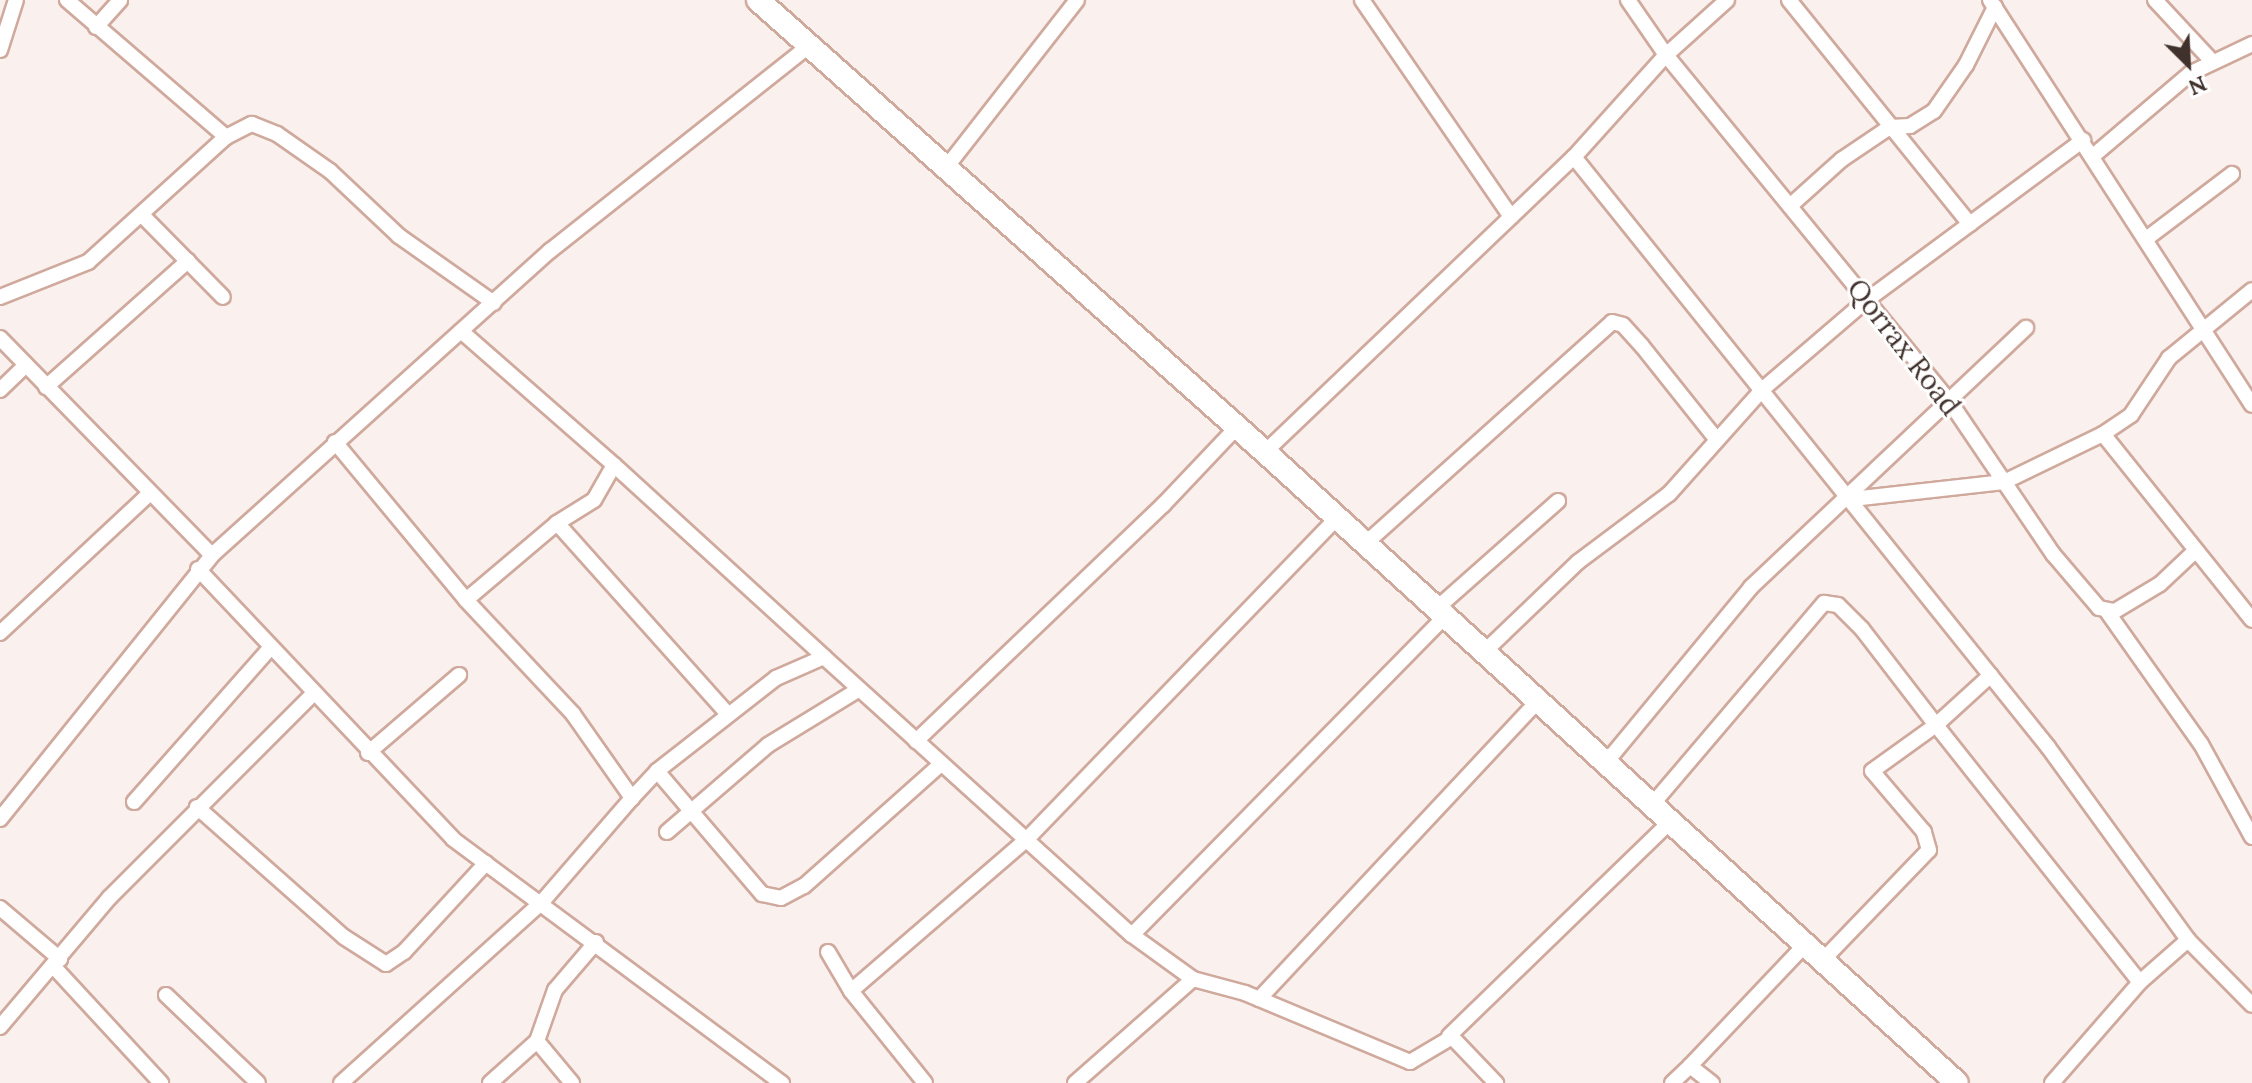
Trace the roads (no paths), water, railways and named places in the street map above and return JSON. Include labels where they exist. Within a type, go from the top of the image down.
[{"type":"main road","points":[[758,0],[1265,452],[1482,654],[1957,1083]]},
{"type":"street","points":[[0,50],[16,0]]},
{"type":"street","points":[[67,0],[226,137]]},
{"type":"street","points":[[96,27],[120,0]]},
{"type":"street","points":[[945,169],[1077,0]]},
{"type":"street","points":[[1362,0],[1511,217]]},
{"type":"street","name":"Qorrax Road","points":[[1628,0],[1666,55],[1948,399],[2053,554],[2106,610],[2201,744],[2252,837]]},
{"type":"street","points":[[1265,452],[1574,157],[1666,55],[1727,0]]},
{"type":"street","points":[[1789,0],[1970,224]]},
{"type":"street","points":[[2155,0],[2211,60]]},
{"type":"street","points":[[1790,206],[1841,160],[1890,127],[1924,119],[1945,99],[1993,4],[2252,405]]},
{"type":"street","points":[[2093,156],[2211,60],[2252,44]]},
{"type":"street","points":[[0,819],[212,555],[335,442],[596,213],[810,45]]},
{"type":"street","points":[[0,297],[78,269],[226,137],[252,124],[277,134],[362,197],[399,236],[494,303]]},
{"type":"street","points":[[1482,654],[1578,562],[1669,494],[1763,389],[1867,300],[2083,140]]},
{"type":"street","points":[[1574,157],[1991,675],[2188,940],[2252,1005]]},
{"type":"street","points":[[2146,239],[2232,174]]},
{"type":"street","points":[[142,215],[223,297]]},
{"type":"street","points":[[46,387],[188,261]]},
{"type":"street","points":[[1850,497],[2004,482],[2103,434],[2131,415],[2169,358],[2252,290]]},
{"type":"street","points":[[1365,544],[1612,322],[1623,325],[1717,440]]},
{"type":"street","points":[[1604,765],[1751,587],[2026,328]]},
{"type":"street","points":[[461,331],[614,465],[824,657],[856,691],[916,741],[1025,841],[1132,935],[1193,979],[1259,999],[1410,1062],[1449,1036],[1670,822]]},
{"type":"street","points":[[0,338],[149,494],[212,555]]},
{"type":"street","points":[[0,390],[26,365]]},
{"type":"street","points":[[916,741],[1152,516],[1236,428]]},
{"type":"street","points":[[2103,434],[2252,620]]},
{"type":"street","points":[[335,442],[466,600],[573,714],[632,798]]},
{"type":"street","points":[[466,600],[557,523],[594,500],[614,465]]},
{"type":"street","points":[[0,633],[149,494]]},
{"type":"street","points":[[1132,935],[1440,613],[1558,501]]},
{"type":"street","points":[[851,991],[1025,841],[1337,518]]},
{"type":"street","points":[[557,523],[728,714]]},
{"type":"street","points":[[2106,610],[2115,611],[2160,584],[2195,551]]},
{"type":"street","points":[[198,569],[368,753],[453,839],[596,942],[782,1083]]},
{"type":"street","points":[[1651,806],[1824,603],[1847,613],[2140,982]]},
{"type":"street","points":[[134,802],[271,647]]},
{"type":"street","points":[[341,1083],[541,903],[657,771],[776,678],[824,657]]},
{"type":"street","points":[[368,753],[459,675]]},
{"type":"street","points":[[1672,1083],[1929,850],[1924,832],[1872,771],[1936,725],[1991,675]]},
{"type":"street","points":[[667,832],[768,745],[856,691]]},
{"type":"street","points":[[0,1027],[110,897],[314,693]]},
{"type":"street","points":[[1259,999],[1536,703]]},
{"type":"street","points":[[657,771],[762,894],[781,898],[804,886],[941,764]]},
{"type":"street","points":[[197,807],[344,937],[386,964],[404,952],[486,863]]},
{"type":"street","points":[[0,908],[57,963],[161,1083]]},
{"type":"street","points":[[2052,1083],[2140,982],[2188,940]]},
{"type":"street","points":[[490,1083],[537,1041],[555,990],[596,942]]},
{"type":"street","points":[[828,952],[851,991],[925,1083]]},
{"type":"street","points":[[1079,1082],[1193,979]]},
{"type":"street","points":[[166,995],[258,1083]]},
{"type":"street","points":[[1449,1036],[1496,1083]]},
{"type":"street","points":[[537,1041],[572,1083]]},
{"type":"street","points":[[1690,1066],[1712,1083]]}]
